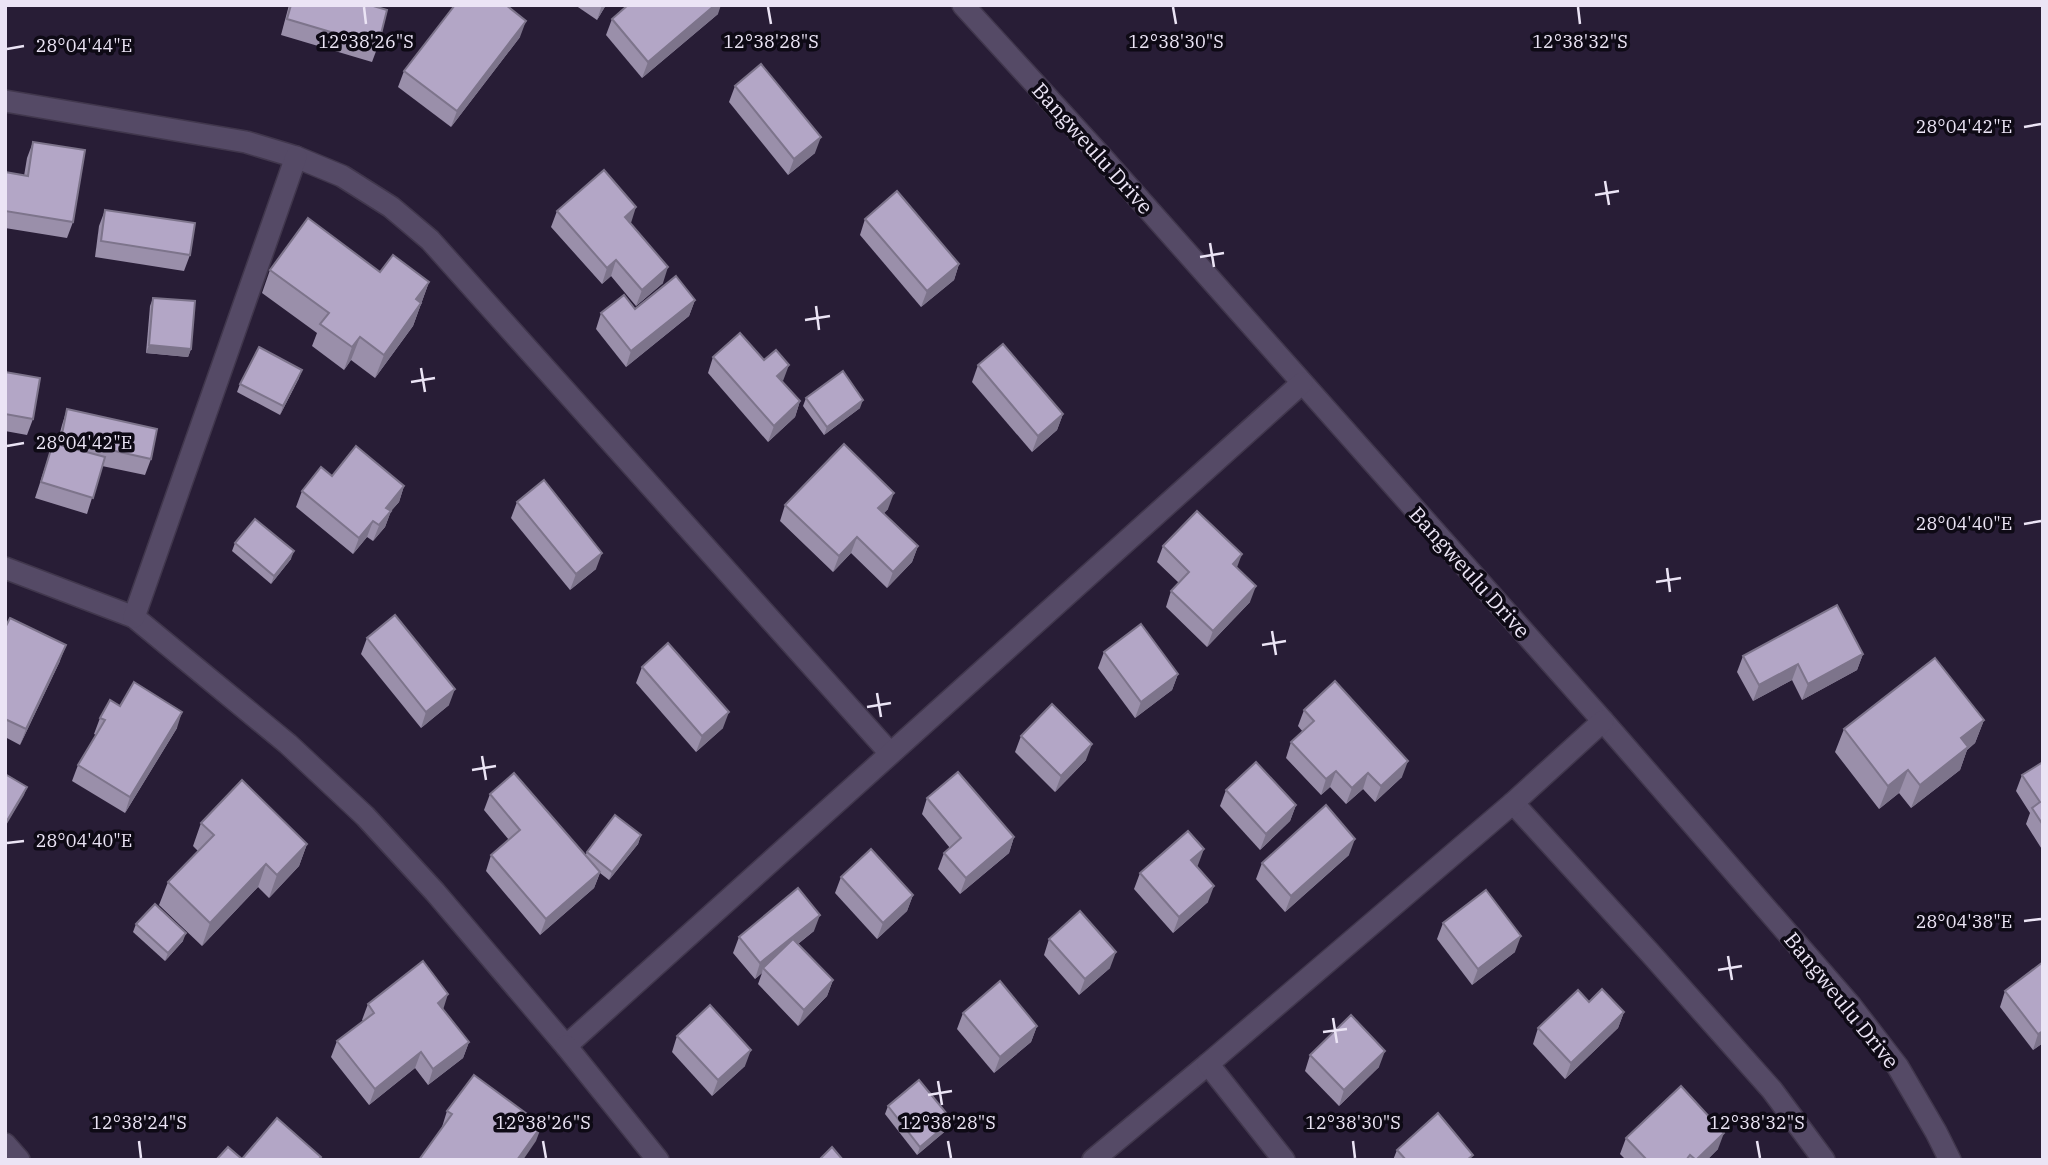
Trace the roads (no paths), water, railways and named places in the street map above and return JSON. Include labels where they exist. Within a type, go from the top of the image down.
[{"type":"street","name":"Bangweulu Drive","points":[[964,5],[1603,721],[1851,1006],[1898,1068],[1950,1160]]},
{"type":"street","points":[[5,101],[246,142],[296,157],[342,176],[391,207],[430,240],[890,753]]},
{"type":"street","points":[[134,617],[296,157]]},
{"type":"street","points":[[566,1046],[1302,383]]},
{"type":"street","points":[[5,568],[134,617],[288,744],[365,816],[435,892],[566,1046],[658,1160]]},
{"type":"street","points":[[1093,1160],[1513,803],[1603,721]]},
{"type":"street","points":[[1513,803],[1772,1090],[1824,1160]]},
{"type":"street","points":[[1208,1064],[1284,1160]]},
{"type":"street","points":[[5,1144],[19,1160]]}]
